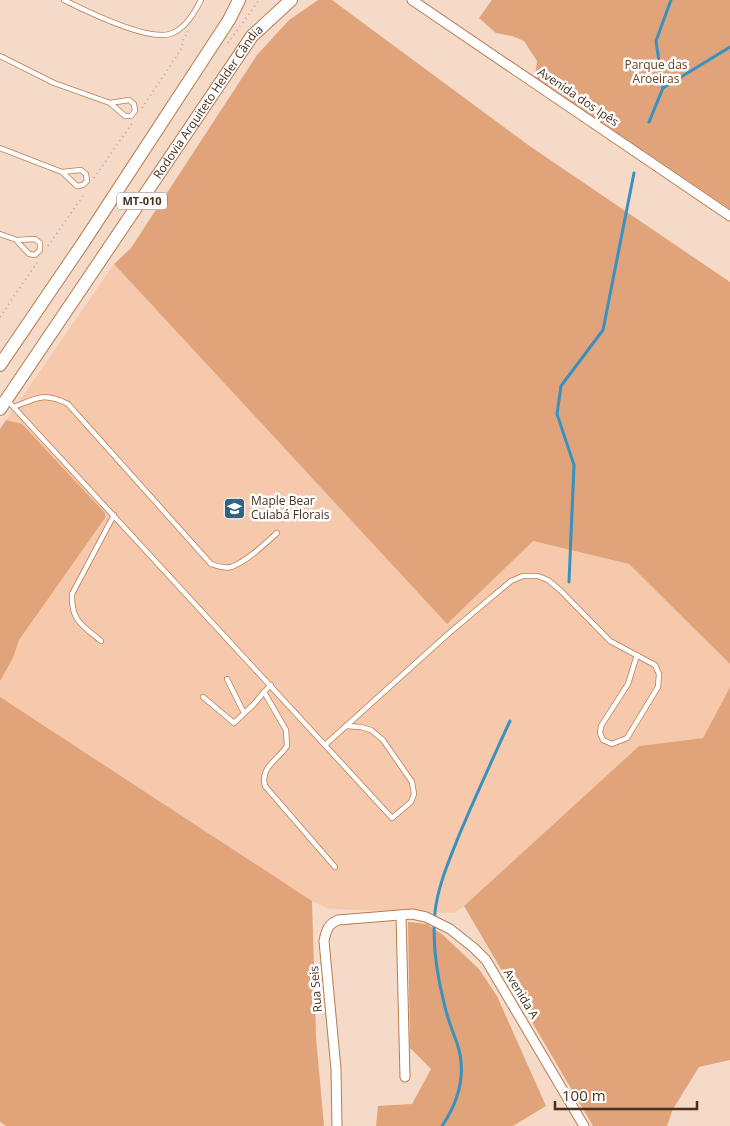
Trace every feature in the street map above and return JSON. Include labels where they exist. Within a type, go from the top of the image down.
[{"type":"main road","name":"MT-010","points":[[0,365],[85,240],[229,20],[239,0]]},
{"type":"main road","name":"Rodovia Arquiteto Helder Cândia","points":[[7,405],[252,36],[291,0]]},
{"type":"street","name":"Avenida dos Ipês","points":[[412,0],[730,216]]},
{"type":"street","name":"Avenida A","points":[[401,915],[412,914],[438,922],[463,939],[486,960],[584,1126]]},
{"type":"street","points":[[401,915],[405,1077]]},
{"type":"street","name":"Rua Seis","points":[[337,1126],[336,1069],[324,941],[326,932],[330,925],[338,920],[401,915]]},
{"type":"lane","points":[[64,0],[106,19],[158,36],[173,33],[180,28],[201,0]]},
{"type":"lane","points":[[0,56],[54,83],[110,103],[125,116],[131,116],[135,111],[134,104],[129,100],[110,103]]},
{"type":"lane","points":[[0,148],[62,172],[77,186],[83,185],[87,181],[86,174],[81,170],[62,172]]},
{"type":"lane","points":[[0,234],[16,240],[35,239],[40,243],[40,250],[35,254],[29,254],[16,240]]},
{"type":"lane","points":[[7,405],[41,397],[54,397],[68,404],[211,564],[221,568],[230,568],[248,557],[277,533]]},
{"type":"lane","points":[[7,405],[114,515],[392,818],[412,802],[414,794],[412,782],[383,740],[371,730],[346,726]]},
{"type":"lane","points":[[101,642],[75,618],[72,594],[114,515]]},
{"type":"lane","points":[[325,745],[511,581],[523,576],[538,576],[548,580],[610,641],[637,655],[656,665],[659,674],[658,687],[627,738],[612,744],[603,740],[600,733],[601,726],[628,684],[637,655]]},
{"type":"lane","points":[[227,679],[244,713]]},
{"type":"lane","points":[[204,697],[234,723],[271,685]]},
{"type":"lane","points":[[264,692],[286,730],[287,746],[265,770],[262,776],[264,786],[335,867]]},
{"type":"path","points":[[139,113],[182,48],[182,40],[189,31]]},
{"type":"path","points":[[92,182],[134,120]]},
{"type":"path","points":[[44,252],[86,190]]},
{"type":"path","points":[[0,316],[39,260]]},
{"type":"shaded area","points":[[114,264],[447,624],[532,541],[629,564],[730,664],[730,687],[703,738],[639,746],[464,906],[454,913],[328,909],[312,901],[0,706],[0,429]]},
{"type":"green space","points":[[318,0],[332,0],[531,147],[730,282],[730,664],[629,564],[533,541],[447,624],[114,264],[131,248],[257,55],[289,20]]},
{"type":"green space","name":"Parque das Aroeiras","points":[[492,0],[730,0],[730,209],[535,77],[537,61],[524,41],[512,36],[496,33],[479,18]]},
{"type":"green space","points":[[6,420],[22,424],[105,513],[105,518],[19,640],[13,658],[0,681],[0,429]]},
{"type":"green space","points":[[730,687],[730,1060],[699,1067],[673,1109],[667,1126],[593,1126],[464,906],[639,746],[703,738]]},
{"type":"green space","points":[[0,697],[312,901],[316,1037],[324,1126],[6,1126],[0,1122]]},
{"type":"green space","points":[[408,922],[427,924],[443,935],[479,969],[497,996],[546,1106],[513,1126],[376,1126],[378,1106],[412,1104],[431,1069],[410,1048]]},
{"type":"waterway","points":[[649,122],[663,88],[656,41],[671,0]]},
{"type":"waterway","points":[[663,88],[730,47]]},
{"type":"waterway","points":[[569,582],[574,465],[557,414],[561,386],[603,330],[634,173]]},
{"type":"waterway","points":[[442,1126],[457,1097],[460,1086],[461,1065],[460,1054],[445,1008],[437,970],[434,935],[435,912],[445,872],[460,833],[510,721]]},
{"type":"place","name":"Maple Bear Cuiabá Florais","points":[[235,508]]}]
